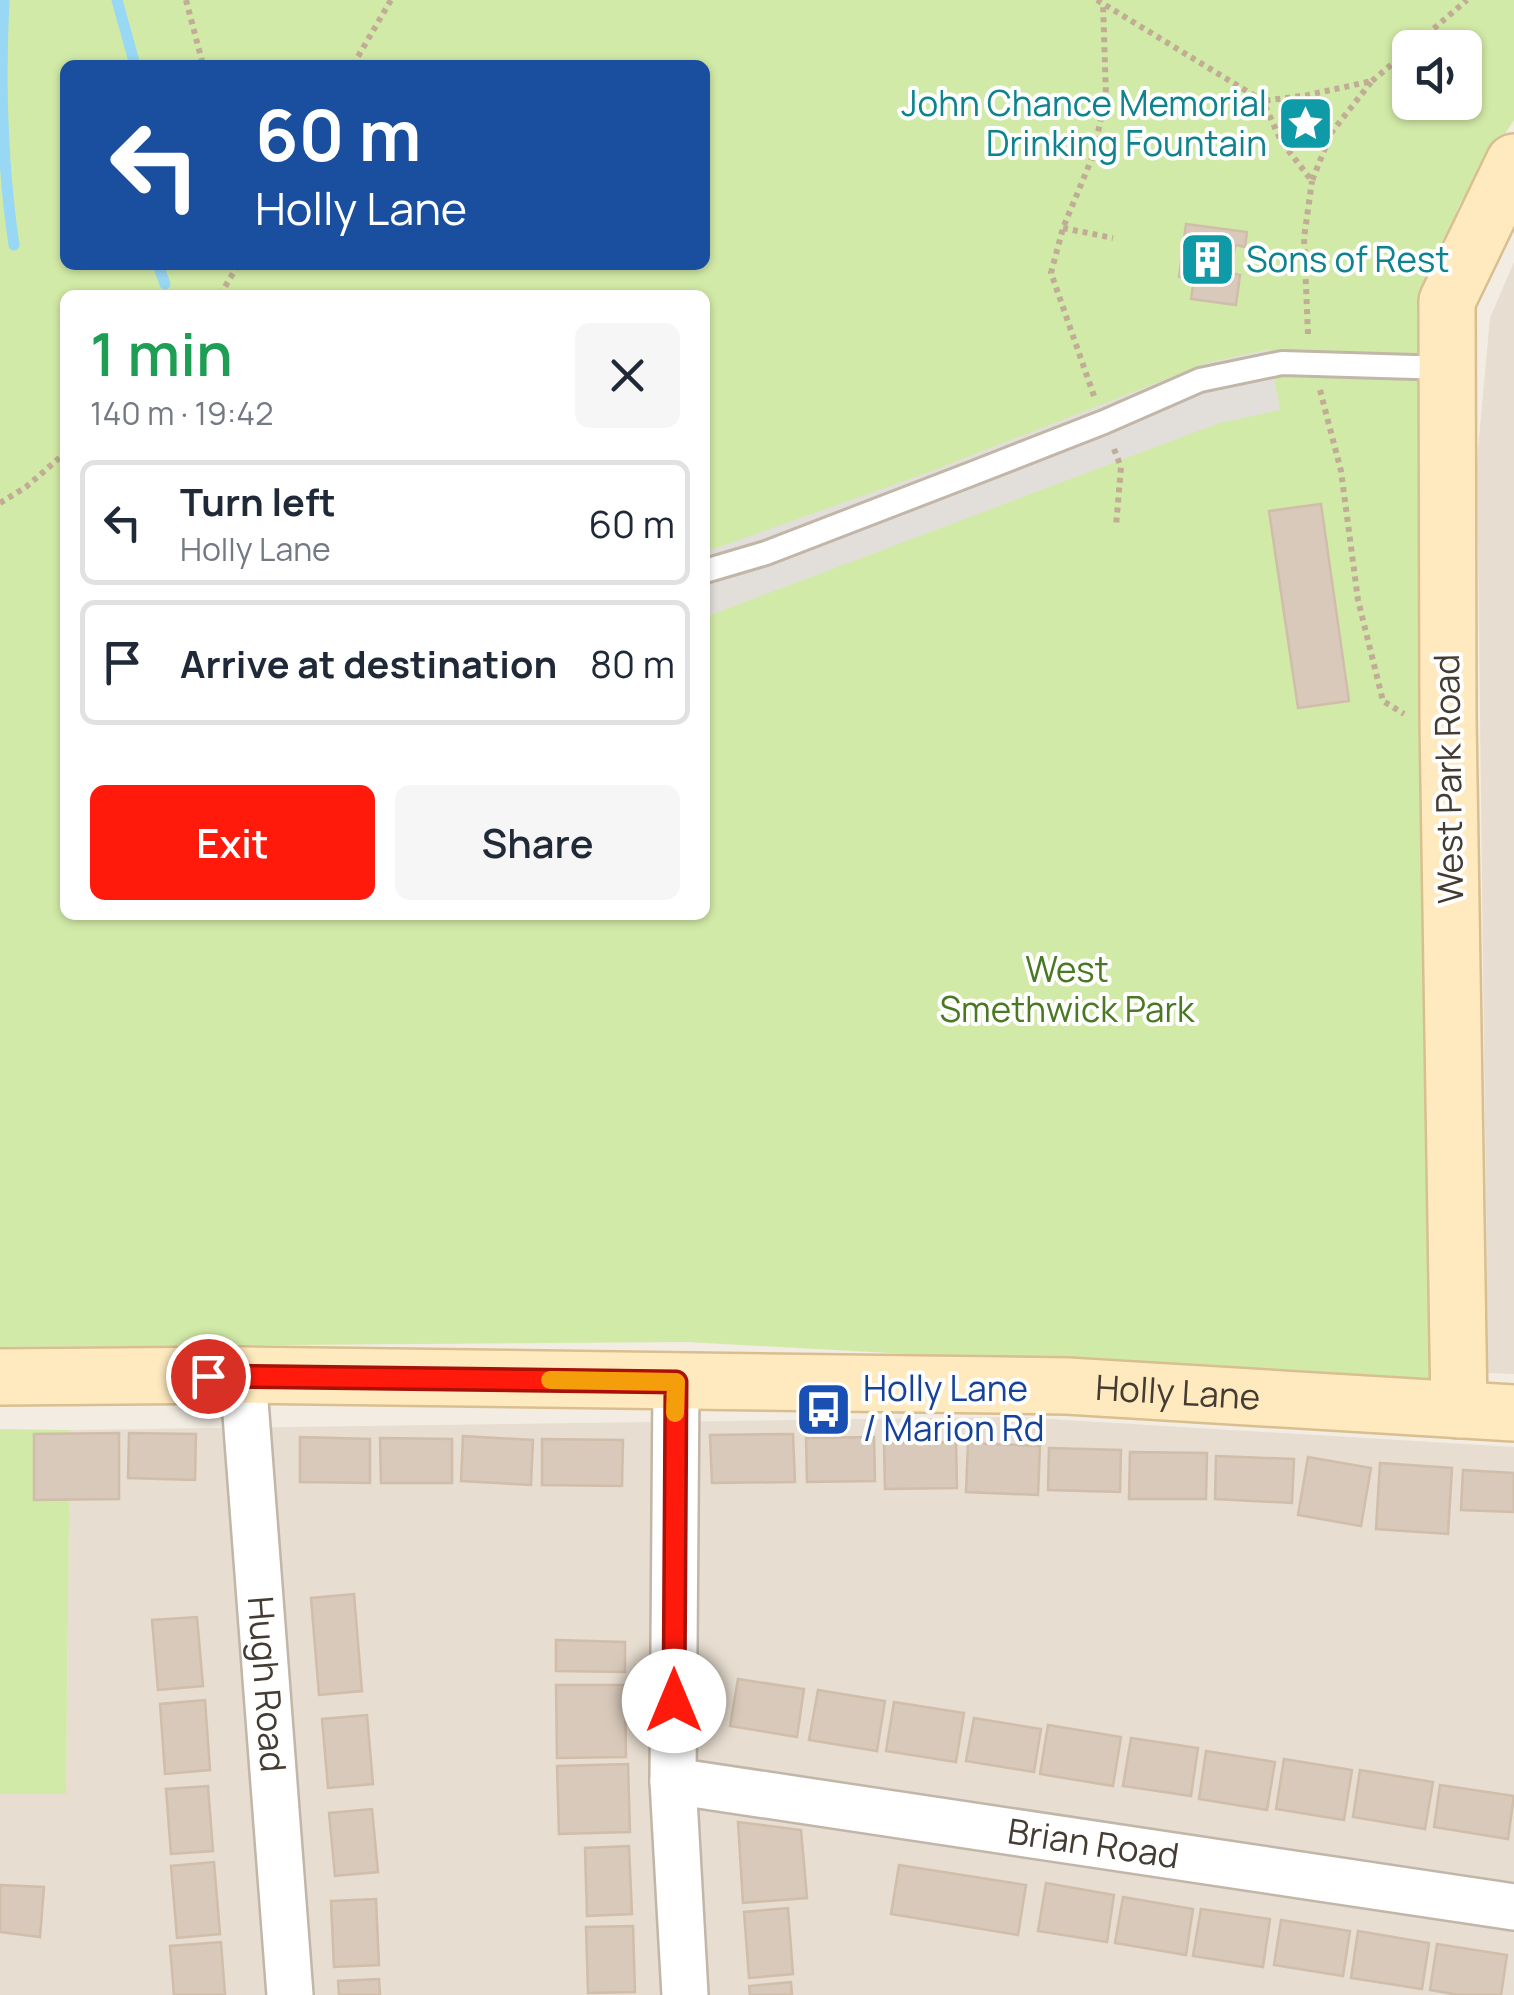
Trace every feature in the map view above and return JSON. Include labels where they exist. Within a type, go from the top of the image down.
[{"type":"street","name":"West Park Road","points":[[1459,1410],[1448,719],[1448,300],[1514,162]]},
{"type":"street","name":"Holly Lane","points":[[0,1377],[243,1375],[1067,1386],[1514,1413]]},
{"type":"street","name":"Hugh Road","points":[[243,1375],[290,1995]]},
{"type":"street","points":[[676,1382],[673,1781],[685,1995]]},
{"type":"street","name":"Brian Road","points":[[673,1781],[1514,1907]]},
{"type":"lane","points":[[710,570],[1104,422],[1200,380],[1282,363],[1448,368]]},
{"type":"path","points":[[186,0],[201,60]]},
{"type":"path","points":[[357,60],[391,0]]},
{"type":"path","points":[[1432,30],[1467,0]]},
{"type":"path","points":[[1100,2],[1263,100],[1282,141],[1312,181]]},
{"type":"path","points":[[1100,2],[1106,98],[1092,158],[1063,228],[1051,272],[1122,467],[1116,526]]},
{"type":"path","points":[[1392,65],[1372,82],[1331,134],[1312,181],[1304,257],[1305,315],[1341,471],[1358,600],[1382,700],[1406,714],[1448,719]]},
{"type":"path","points":[[1263,100],[1372,82]]},
{"type":"path","points":[[1063,228],[1112,238]]},
{"type":"path","points":[[0,503],[26,487],[60,457]]},
{"type":"shaded area","points":[[1514,262],[1514,1374],[1488,1373],[1477,461],[1490,318]]},
{"type":"shaded area","points":[[1269,349],[1280,410],[1219,423],[710,615],[710,550],[929,472],[1207,363]]},
{"type":"shaded area","points":[[1014,1417],[1514,1447],[1514,1995],[0,1995],[0,1794],[66,1794],[70,1430]]},
{"type":"green space","name":"West Smethwick Park","points":[[0,0],[1514,0],[1514,120],[1459,205],[1426,301],[1443,1383],[688,1342],[0,1347]]},
{"type":"green space","points":[[0,1429],[70,1430],[66,1794],[0,1794]]},
{"type":"building","name":"Sons of Rest","points":[[1186,224],[1247,232],[1245,247],[1235,245],[1231,273],[1240,275],[1236,305],[1191,299],[1194,279],[1179,277]]},
{"type":"building","points":[[1321,504],[1349,701],[1298,708],[1269,511]]},
{"type":"building","points":[[119,1433],[119,1499],[34,1500],[34,1434]]},
{"type":"building","points":[[129,1433],[196,1434],[195,1480],[128,1478]]},
{"type":"building","points":[[793,1434],[795,1482],[712,1483],[710,1435]]},
{"type":"building","points":[[463,1436],[533,1440],[531,1485],[461,1481]]},
{"type":"building","points":[[300,1437],[370,1439],[370,1483],[300,1482]]},
{"type":"building","points":[[874,1437],[875,1481],[807,1482],[806,1438]]},
{"type":"building","points":[[380,1438],[452,1439],[452,1483],[381,1483]]},
{"type":"building","points":[[542,1439],[623,1440],[622,1486],[542,1485]]},
{"type":"building","points":[[956,1442],[957,1488],[885,1489],[884,1443]]},
{"type":"building","points":[[968,1443],[1040,1446],[1038,1495],[966,1492]]},
{"type":"building","points":[[1049,1448],[1121,1450],[1120,1492],[1048,1490]]},
{"type":"building","points":[[1130,1452],[1207,1453],[1206,1499],[1129,1499]]},
{"type":"building","points":[[1216,1456],[1294,1459],[1292,1503],[1215,1499]]},
{"type":"building","points":[[1308,1457],[1371,1468],[1361,1526],[1298,1515]]},
{"type":"building","points":[[1380,1463],[1452,1468],[1448,1534],[1376,1529]]},
{"type":"building","points":[[1463,1470],[1514,1473],[1514,1512],[1461,1510]]},
{"type":"building","points":[[354,1594],[362,1691],[319,1695],[311,1598]]},
{"type":"building","points":[[197,1617],[203,1686],[158,1690],[152,1620]]},
{"type":"building","points":[[556,1640],[625,1642],[625,1672],[556,1671]]},
{"type":"building","points":[[738,1679],[804,1689],[797,1737],[730,1726]]},
{"type":"building","points":[[556,1685],[625,1685],[626,1757],[557,1758]]},
{"type":"building","points":[[818,1690],[885,1701],[877,1751],[809,1740]]},
{"type":"building","points":[[205,1700],[210,1770],[165,1774],[160,1704]]},
{"type":"building","points":[[894,1702],[964,1713],[956,1762],[886,1751]]},
{"type":"building","points":[[367,1715],[373,1784],[328,1788],[322,1719]]},
{"type":"building","points":[[974,1718],[1041,1729],[1034,1772],[966,1761]]},
{"type":"building","points":[[1048,1725],[1121,1737],[1113,1786],[1040,1774]]},
{"type":"building","points":[[1131,1738],[1198,1748],[1191,1796],[1123,1786]]},
{"type":"building","points":[[1206,1751],[1275,1762],[1267,1810],[1199,1799]]},
{"type":"building","points":[[1284,1759],[1352,1770],[1344,1820],[1276,1809]]},
{"type":"building","points":[[628,1764],[630,1832],[559,1834],[557,1766]]},
{"type":"building","points":[[1360,1770],[1433,1782],[1425,1829],[1353,1817]]},
{"type":"building","points":[[1440,1785],[1514,1796],[1508,1839],[1434,1827]]},
{"type":"building","points":[[208,1786],[213,1851],[171,1854],[166,1789]]},
{"type":"building","points":[[372,1809],[378,1872],[335,1876],[329,1813]]},
{"type":"building","points":[[738,1822],[801,1830],[807,1898],[743,1903]]},
{"type":"building","points":[[629,1846],[632,1914],[587,1916],[585,1848]]},
{"type":"building","points":[[214,1862],[220,1934],[177,1938],[171,1866]]},
{"type":"building","points":[[899,1865],[1026,1885],[1018,1935],[891,1914]]},
{"type":"building","points":[[1046,1883],[1114,1895],[1107,1942],[1038,1931]]},
{"type":"building","points":[[0,1885],[44,1887],[40,1937],[0,1932]]},
{"type":"building","points":[[1123,1897],[1193,1909],[1186,1955],[1115,1943]]},
{"type":"building","points":[[376,1899],[379,1965],[334,1967],[331,1901]]},
{"type":"building","points":[[788,1908],[793,1974],[749,1978],[744,1912]]},
{"type":"building","points":[[1201,1909],[1270,1919],[1263,1967],[1193,1956]]},
{"type":"building","points":[[1281,1920],[1350,1931],[1343,1976],[1274,1965]]},
{"type":"building","points":[[633,1926],[635,1992],[588,1993],[586,1927]]},
{"type":"building","points":[[1358,1931],[1429,1943],[1422,1989],[1351,1978]]},
{"type":"building","points":[[221,1942],[225,1995],[174,1995],[170,1946]]},
{"type":"building","points":[[1437,1944],[1507,1955],[1501,1995],[1430,1990]]},
{"type":"building","points":[[379,1979],[380,1995],[339,1995],[338,1981]]},
{"type":"building","points":[[791,1982],[792,1995],[750,1995],[749,1986]]},
{"type":"waterway","points":[[4,0],[3,123],[14,245]]},
{"type":"waterway","points":[[117,0],[134,60]]},
{"type":"waterway","points":[[160,270],[165,284]]},
{"type":"slow traffic","points":[[550,1380],[676,1382],[675,1413]]},
{"type":"place","name":"John Chance Memorial Drinking Fountain","points":[[1306,124]]},
{"type":"place","name":"Sons of Rest","points":[[1207,260]]},
{"type":"place","name":"Holly Lane / Marion Rd","points":[[824,1409]]},
{"type":"route","points":[[208,1376],[676,1382],[674,1701]]}]
